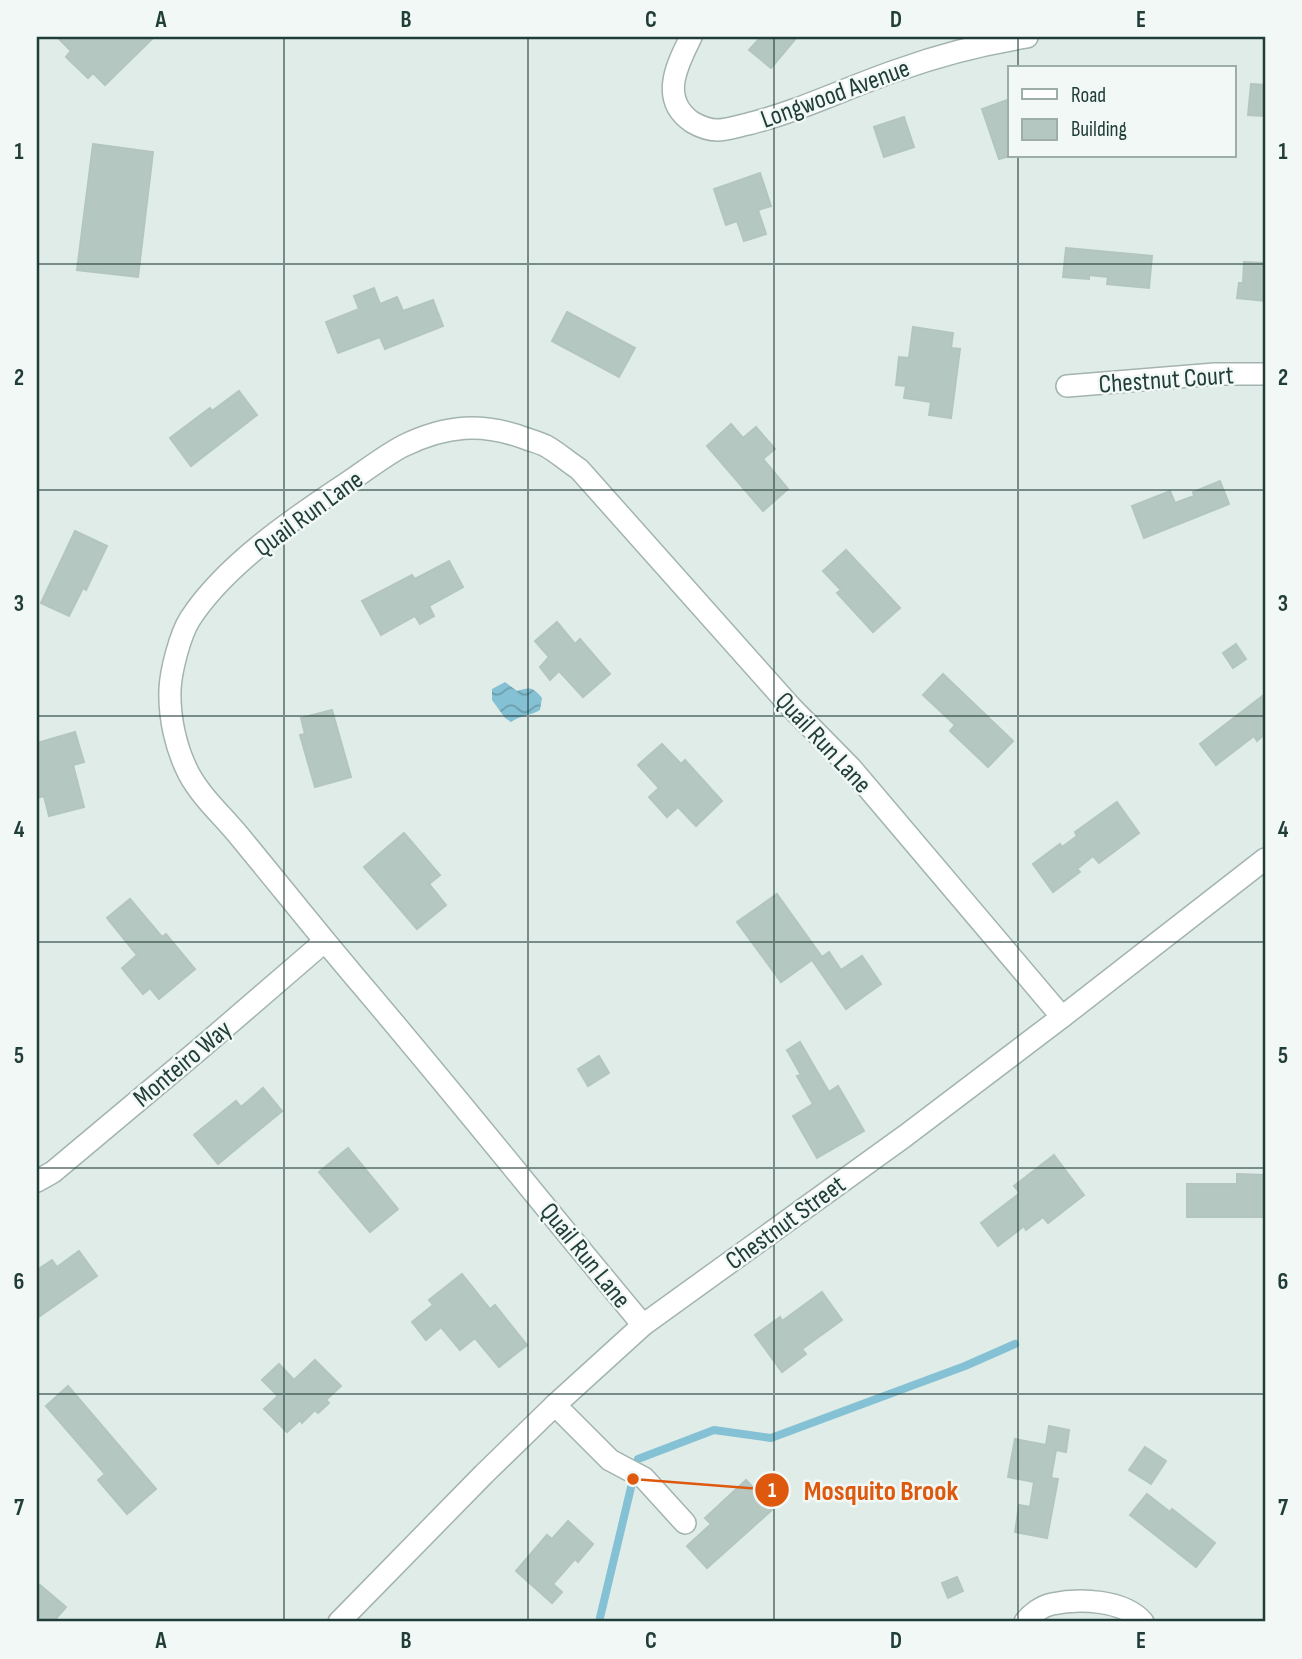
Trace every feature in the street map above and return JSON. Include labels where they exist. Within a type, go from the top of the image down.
[{"type":"street","name":"Longwood Avenue","points":[[691,37],[678,62],[674,83],[676,106],[700,127],[717,130],[766,119],[937,57],[994,42],[1027,37]]},
{"type":"street","name":"Chestnut Court","points":[[1067,386],[1215,374],[1265,374]]},
{"type":"street","name":"Quail Run Lane","points":[[643,1325],[510,1162],[324,942],[189,773],[171,718],[170,687],[176,657],[188,621],[215,585],[269,537],[401,447],[431,435],[451,429],[483,427],[510,432],[545,446],[579,469],[790,706],[851,768],[1062,1017]]},
{"type":"street","name":"Chestnut Street","points":[[339,1622],[555,1405],[643,1325],[905,1136],[1265,859]]},
{"type":"street","name":"Monteiro Way","points":[[37,1181],[52,1172],[201,1048],[324,942]]},
{"type":"street","points":[[555,1405],[610,1460],[645,1478],[685,1523]]},
{"type":"street","points":[[1025,1622],[1050,1604],[1086,1602],[1116,1605],[1138,1616],[1143,1622]]},
{"type":"water","points":[[505,682],[517,691],[534,690],[542,698],[540,710],[511,722],[505,718],[492,700],[492,689]]},
{"type":"building","points":[[154,37],[105,85],[93,73],[88,78],[66,57],[71,51],[59,39]]},
{"type":"building","points":[[761,37],[797,37],[771,68],[749,50]]},
{"type":"building","points":[[1251,84],[1265,85],[1265,116],[1248,115]]},
{"type":"building","points":[[1008,100],[1008,157],[999,159],[982,109]]},
{"type":"building","points":[[904,117],[914,147],[884,157],[874,127]]},
{"type":"building","points":[[93,144],[153,152],[138,277],[77,270]]},
{"type":"building","points":[[760,173],[771,206],[758,210],[766,234],[744,241],[737,221],[726,225],[714,189]]},
{"type":"building","points":[[1066,248],[1152,256],[1149,288],[1107,284],[1108,277],[1063,277]]},
{"type":"building","points":[[1244,262],[1265,263],[1265,301],[1237,298],[1239,283],[1243,283]]},
{"type":"building","points":[[374,288],[380,304],[397,297],[403,311],[433,300],[443,326],[385,349],[380,337],[338,353],[326,322],[359,309],[354,296]]},
{"type":"building","points":[[567,312],[635,348],[619,377],[552,341]]},
{"type":"building","points":[[913,327],[953,333],[951,348],[960,349],[951,418],[929,415],[931,402],[904,398],[906,386],[896,385],[899,357],[909,358]]},
{"type":"building","points":[[239,391],[257,415],[191,466],[170,438],[210,408],[212,411]]},
{"type":"building","points":[[731,424],[743,438],[756,427],[775,449],[763,459],[788,489],[763,511],[707,446]]},
{"type":"building","points":[[1220,481],[1229,504],[1144,538],[1132,506],[1170,491],[1175,503]]},
{"type":"building","points":[[75,531],[107,546],[86,590],[83,588],[69,616],[41,603]]},
{"type":"building","points":[[846,550],[900,608],[873,632],[837,593],[841,590],[823,571]]},
{"type":"building","points":[[449,561],[463,587],[429,606],[434,616],[420,624],[415,616],[381,635],[362,601],[412,575],[415,579]]},
{"type":"building","points":[[557,622],[575,644],[580,639],[610,674],[583,697],[559,671],[550,680],[540,667],[549,657],[535,641]]},
{"type":"building","points":[[1236,644],[1246,659],[1233,668],[1223,653]]},
{"type":"building","points":[[943,674],[1013,741],[988,767],[950,731],[955,725],[923,695]]},
{"type":"building","points":[[1265,694],[1265,734],[1257,741],[1254,736],[1216,765],[1200,744]]},
{"type":"building","points":[[332,710],[351,777],[315,787],[300,735],[305,734],[301,718]]},
{"type":"building","points":[[75,732],[84,762],[73,765],[84,807],[49,816],[44,796],[37,798],[37,743]]},
{"type":"building","points":[[662,744],[681,764],[685,760],[722,801],[696,826],[678,807],[667,817],[649,797],[659,788],[638,765]]},
{"type":"building","points":[[1117,802],[1139,833],[1099,863],[1093,856],[1077,869],[1080,872],[1053,892],[1033,864],[1060,844],[1062,847],[1077,836],[1075,832]]},
{"type":"building","points":[[404,833],[440,875],[429,884],[446,905],[417,929],[364,867]]},
{"type":"building","points":[[777,894],[822,957],[829,952],[841,970],[862,956],[881,984],[846,1009],[812,960],[781,982],[737,922]]},
{"type":"building","points":[[130,899],[162,937],[166,934],[195,969],[159,999],[150,988],[143,994],[122,968],[137,955],[107,918]]},
{"type":"building","points":[[800,1042],[829,1092],[838,1086],[864,1131],[817,1158],[793,1116],[813,1104],[797,1076],[801,1075],[787,1050]]},
{"type":"building","points":[[599,1056],[609,1073],[588,1086],[578,1069]]},
{"type":"building","points":[[263,1088],[282,1111],[218,1164],[194,1135],[236,1101],[241,1107]]},
{"type":"building","points":[[348,1148],[398,1209],[370,1232],[319,1172]]},
{"type":"building","points":[[1054,1155],[1084,1195],[1048,1223],[1043,1217],[1026,1230],[1024,1226],[998,1246],[981,1223],[1020,1193],[1014,1186]]},
{"type":"building","points":[[1237,1174],[1265,1175],[1265,1217],[1187,1217],[1187,1184],[1237,1184]]},
{"type":"building","points":[[79,1251],[97,1276],[37,1318],[37,1270],[52,1260],[57,1267]]},
{"type":"building","points":[[462,1274],[490,1309],[495,1305],[527,1345],[499,1367],[475,1338],[460,1350],[441,1327],[426,1340],[412,1322],[433,1305],[429,1300]]},
{"type":"building","points":[[822,1292],[842,1320],[802,1349],[806,1354],[782,1372],[755,1335],[780,1317],[782,1321]]},
{"type":"building","points":[[315,1360],[341,1386],[326,1400],[329,1403],[318,1413],[315,1410],[302,1423],[300,1420],[287,1432],[264,1409],[278,1396],[262,1380],[279,1364],[294,1380]]},
{"type":"building","points":[[68,1386],[156,1489],[127,1514],[98,1480],[105,1474],[46,1406]]},
{"type":"building","points":[[1049,1426],[1069,1430],[1066,1452],[1056,1450],[1051,1478],[1058,1479],[1047,1538],[1015,1532],[1019,1505],[1030,1507],[1034,1482],[1008,1477],[1015,1439],[1046,1445]]},
{"type":"building","points":[[1145,1447],[1166,1461],[1151,1484],[1129,1470]]},
{"type":"building","points":[[746,1480],[773,1509],[707,1568],[687,1546],[711,1524],[705,1518]]},
{"type":"building","points":[[1147,1494],[1170,1512],[1172,1509],[1215,1543],[1196,1567],[1130,1515]]},
{"type":"building","points":[[568,1521],[593,1544],[578,1562],[575,1559],[553,1584],[562,1592],[552,1603],[516,1571],[547,1535],[552,1539]]},
{"type":"building","points":[[957,1577],[963,1591],[948,1598],[942,1583]]},
{"type":"building","points":[[40,1585],[66,1607],[53,1622],[37,1622],[37,1589]]},
{"type":"waterway","points":[[638,1459],[714,1430],[771,1438],[965,1366],[1015,1344]]},
{"type":"waterway","points":[[599,1622],[633,1479]]},
{"type":"place","name":"Mosquito Brook","points":[[633,1479]]}]
